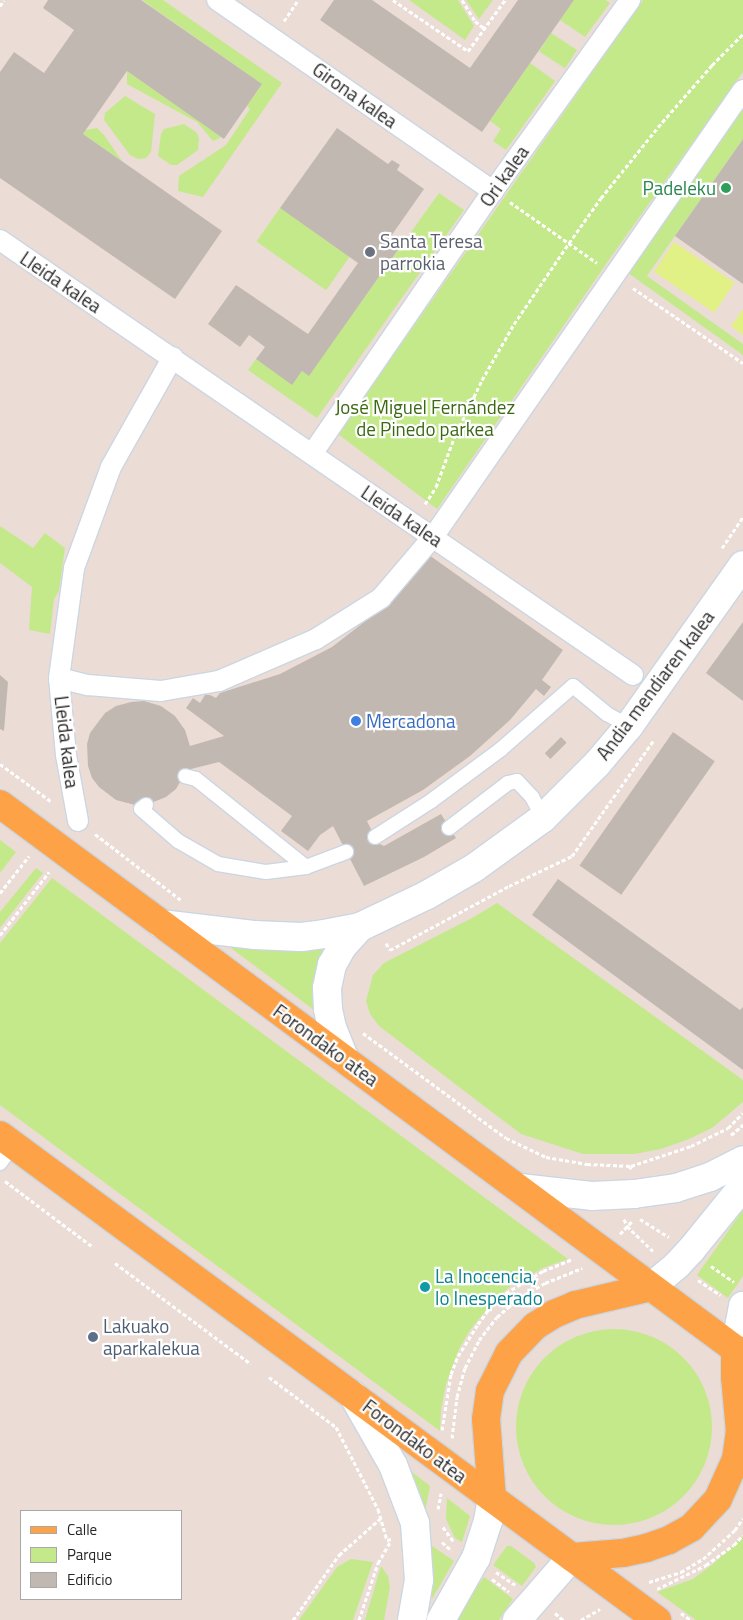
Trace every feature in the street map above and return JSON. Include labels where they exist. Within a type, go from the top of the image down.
[{"type":"main road","name":"Forondako atea","points":[[0,804],[54,866],[161,924],[520,1188],[582,1250],[650,1287],[739,1352]]},
{"type":"main road","name":"Forondako atea","points":[[4,1147],[352,1394],[440,1447],[492,1498],[572,1557],[643,1597],[666,1614]]},
{"type":"main road","name":"Forondako atea","points":[[492,1498],[486,1420],[490,1391],[509,1353],[535,1326],[554,1314],[575,1305],[650,1287]]},
{"type":"main road","points":[[572,1557],[623,1553],[669,1540],[692,1527],[718,1499],[736,1458],[740,1432],[735,1377],[739,1352]]},
{"type":"street","name":"Girona kalea","points":[[217,0],[493,190]]},
{"type":"street","name":"Ori kalea","points":[[312,454],[493,190],[630,0]]},
{"type":"street","points":[[59,678],[88,685],[161,691],[219,681],[316,639],[381,598],[433,537],[743,90]]},
{"type":"street","name":"Lleida kalea","points":[[0,240],[633,675]]},
{"type":"street","name":"Lleida kalea","points":[[78,821],[66,755],[59,678],[74,568],[110,467],[172,357]]},
{"type":"street","name":"Andia mendiaren kalea","points":[[161,924],[255,935],[301,937],[360,927],[427,895],[474,868],[543,818],[597,764],[628,726],[743,565]]},
{"type":"street","name":"Andia mendiaren kalea","points":[[345,1060],[332,1028],[328,1009],[327,988],[332,965],[342,947],[360,927]]},
{"type":"street","points":[[520,1188],[592,1196],[626,1184],[676,1188],[710,1177],[743,1160]]},
{"type":"street","points":[[650,1287],[691,1250],[743,1186]]},
{"type":"street","points":[[739,1352],[743,1306]]},
{"type":"street","points":[[352,1394],[393,1464],[415,1523],[419,1580],[412,1620]]},
{"type":"street","points":[[441,1620],[476,1558],[488,1521],[492,1498]]},
{"type":"street","points":[[517,1620],[572,1557]]},
{"type":"lane","points":[[375,837],[431,800],[500,750],[573,686],[607,714],[628,726]]},
{"type":"lane","points":[[185,776],[196,779],[306,867]]},
{"type":"lane","points":[[449,828],[508,783],[518,781],[532,797],[543,818]]},
{"type":"lane","points":[[146,805],[141,809],[178,841],[218,864],[266,872],[306,867],[346,852]]},
{"type":"path","points":[[0,6],[4,0]]},
{"type":"path","points":[[393,0],[468,51],[504,0]]},
{"type":"path","points":[[462,0],[475,21],[484,28]]},
{"type":"path","points":[[412,524],[436,487],[454,438],[482,380],[514,324],[601,198],[658,127],[743,34]]},
{"type":"path","points":[[493,190],[743,364]]},
{"type":"path","points":[[0,764],[181,900],[189,902]]},
{"type":"path","points":[[22,850],[36,861]]},
{"type":"path","points":[[0,935],[54,866]]},
{"type":"path","points":[[356,1028],[506,1138],[546,1157],[587,1164],[631,1166],[691,1146],[728,1128],[743,1113]]},
{"type":"path","points":[[730,1136],[743,1125]]},
{"type":"path","points":[[626,1184],[631,1166]]},
{"type":"path","points":[[626,1184],[639,1170]]},
{"type":"path","points":[[0,1178],[93,1247]]},
{"type":"path","points":[[565,1253],[582,1250]]},
{"type":"path","points":[[440,1447],[451,1439],[457,1397],[465,1368],[479,1340],[498,1316],[519,1298],[545,1283],[582,1268],[582,1250]]},
{"type":"path","points":[[440,1447],[451,1374],[458,1356],[478,1324],[491,1306],[506,1293],[582,1250]]},
{"type":"path","points":[[115,1263],[251,1364]]},
{"type":"path","points":[[293,1620],[339,1555],[382,1518]]},
{"type":"path","points":[[743,1518],[735,1530],[703,1559],[681,1572],[642,1584],[643,1597],[706,1565],[734,1545],[743,1535]]},
{"type":"path","points":[[359,1620],[378,1563],[393,1538]]},
{"type":"path","points":[[666,1614],[691,1620]]},
{"type":"green space","points":[[142,0],[163,0],[282,83],[203,197],[178,191],[179,176],[226,145],[250,109],[247,106],[262,84]]},
{"type":"green space","points":[[409,0],[458,0],[474,26],[465,40]]},
{"type":"green space","points":[[466,0],[493,0],[479,19]]},
{"type":"green space","points":[[574,0],[605,0],[610,3],[585,37],[560,20]]},
{"type":"green space","name":"José Miguel Fernández de Pinedo parkea","points":[[643,0],[743,0],[743,72],[613,254],[437,509],[338,434]]},
{"type":"green space","points":[[551,33],[577,50],[565,68],[539,51]]},
{"type":"green space","points":[[530,63],[555,81],[506,150],[493,141],[501,129],[490,121]]},
{"type":"green space","points":[[127,71],[222,137],[213,141],[197,122],[127,84]]},
{"type":"green space","points":[[125,96],[155,114],[151,152],[146,158],[138,159],[130,155],[104,120],[105,113]]},
{"type":"green space","points":[[743,101],[743,139],[647,276],[743,344],[743,355],[624,270]]},
{"type":"green space","points":[[184,124],[197,133],[199,139],[198,150],[177,165],[171,165],[158,156],[161,134],[164,129]]},
{"type":"green space","points":[[97,128],[122,161],[83,134],[86,130]]},
{"type":"green space","points":[[439,193],[464,210],[317,418],[248,370],[256,359],[292,384],[302,371],[309,375]]},
{"type":"green space","points":[[280,208],[350,257],[326,290],[256,242]]},
{"type":"green space","points":[[674,242],[735,283],[714,313],[654,272]]},
{"type":"green space","points":[[743,309],[743,335],[731,326]]},
{"type":"green space","points":[[0,526],[33,548],[45,533],[65,548],[59,591],[54,599],[50,634],[29,630],[32,587],[0,563]]},
{"type":"green space","points":[[0,840],[16,852],[0,873]]},
{"type":"green space","points":[[36,868],[43,873],[0,928],[0,912]]},
{"type":"green space","points":[[52,878],[568,1259],[543,1268],[511,1286],[496,1298],[470,1330],[459,1349],[446,1384],[441,1410],[440,1431],[0,1105],[0,943]]},
{"type":"green space","points":[[497,903],[743,1080],[743,1102],[712,1128],[661,1149],[634,1154],[583,1154],[521,1134],[379,1026],[370,1014],[366,1001],[373,975],[384,963],[474,917]]},
{"type":"green space","points":[[335,939],[318,1013],[223,942]]},
{"type":"green space","points":[[743,1210],[743,1276],[728,1298],[697,1275]]},
{"type":"green space","points":[[604,1329],[624,1329],[643,1333],[660,1340],[669,1345],[690,1365],[705,1389],[712,1417],[712,1437],[705,1465],[696,1482],[676,1503],[660,1514],[643,1521],[624,1525],[604,1525],[576,1518],[559,1509],[532,1482],[520,1456],[516,1437],[516,1417],[523,1389],[532,1372],[559,1345],[585,1333]]},
{"type":"green space","points":[[412,1472],[430,1486],[425,1512],[410,1473]]},
{"type":"green space","points":[[447,1498],[470,1516],[462,1542],[455,1538],[446,1519]]},
{"type":"green space","points":[[743,1537],[743,1620],[696,1620],[657,1592],[693,1579]]},
{"type":"green space","points":[[429,1544],[454,1561],[432,1599],[432,1561]]},
{"type":"green space","points":[[507,1546],[511,1546],[534,1563],[536,1567],[522,1586],[493,1565]]},
{"type":"green space","points":[[351,1559],[373,1562],[353,1620],[299,1620],[337,1567]]},
{"type":"green space","points":[[381,1566],[388,1576],[390,1587],[384,1620],[365,1620]]},
{"type":"green space","points":[[484,1577],[513,1599],[499,1620],[454,1620]]},
{"type":"building","points":[[48,0],[141,0],[262,84],[224,139],[127,71],[83,134],[222,231],[175,299],[0,178],[0,72],[14,52],[44,73],[74,30],[43,8]]},
{"type":"building","points":[[334,0],[372,0],[470,68],[518,0],[574,0],[482,132],[320,20]]},
{"type":"building","name":"Santa Teresa parrokia","points":[[337,128],[388,164],[392,160],[400,165],[397,170],[424,189],[389,239],[400,247],[309,376],[302,371],[292,385],[256,359],[265,347],[249,335],[240,347],[208,324],[236,285],[308,334],[358,263],[280,208]]},
{"type":"building","name":"Padeleku","points":[[743,139],[743,284],[675,236]]},
{"type":"building","name":"Mercadona","points":[[429,555],[563,650],[542,680],[551,687],[544,696],[536,689],[510,720],[470,756],[423,790],[367,821],[378,843],[384,846],[441,814],[456,838],[424,857],[364,886],[333,826],[320,835],[308,851],[281,831],[292,816],[219,762],[187,770],[176,789],[166,797],[146,805],[135,805],[116,800],[99,787],[92,778],[88,766],[87,744],[90,733],[105,713],[116,706],[144,701],[161,706],[175,716],[185,730],[190,746],[224,736],[186,708],[193,698],[200,703],[205,695],[216,698],[220,693],[280,674],[332,647],[386,605],[409,581]]},
{"type":"building","points":[[743,622],[743,701],[706,673]]},
{"type":"building","points":[[0,675],[8,682],[4,731],[0,729]]},
{"type":"building","points":[[673,732],[715,761],[621,895],[580,866]]},
{"type":"building","points":[[561,737],[567,743],[550,759],[545,753]]},
{"type":"building","points":[[558,879],[740,1010],[743,1007],[743,1070],[532,915]]},
{"type":"place","name":"Padeleku","points":[[726,188]]},
{"type":"place","name":"Santa Teresa parrokia","points":[[370,252]]},
{"type":"place","name":"Mercadona","points":[[356,721]]},
{"type":"place","name":"La Inocencia, lo Inesperado","points":[[425,1287]]},
{"type":"place","name":"Lakuako aparkalekua","points":[[93,1337]]}]
